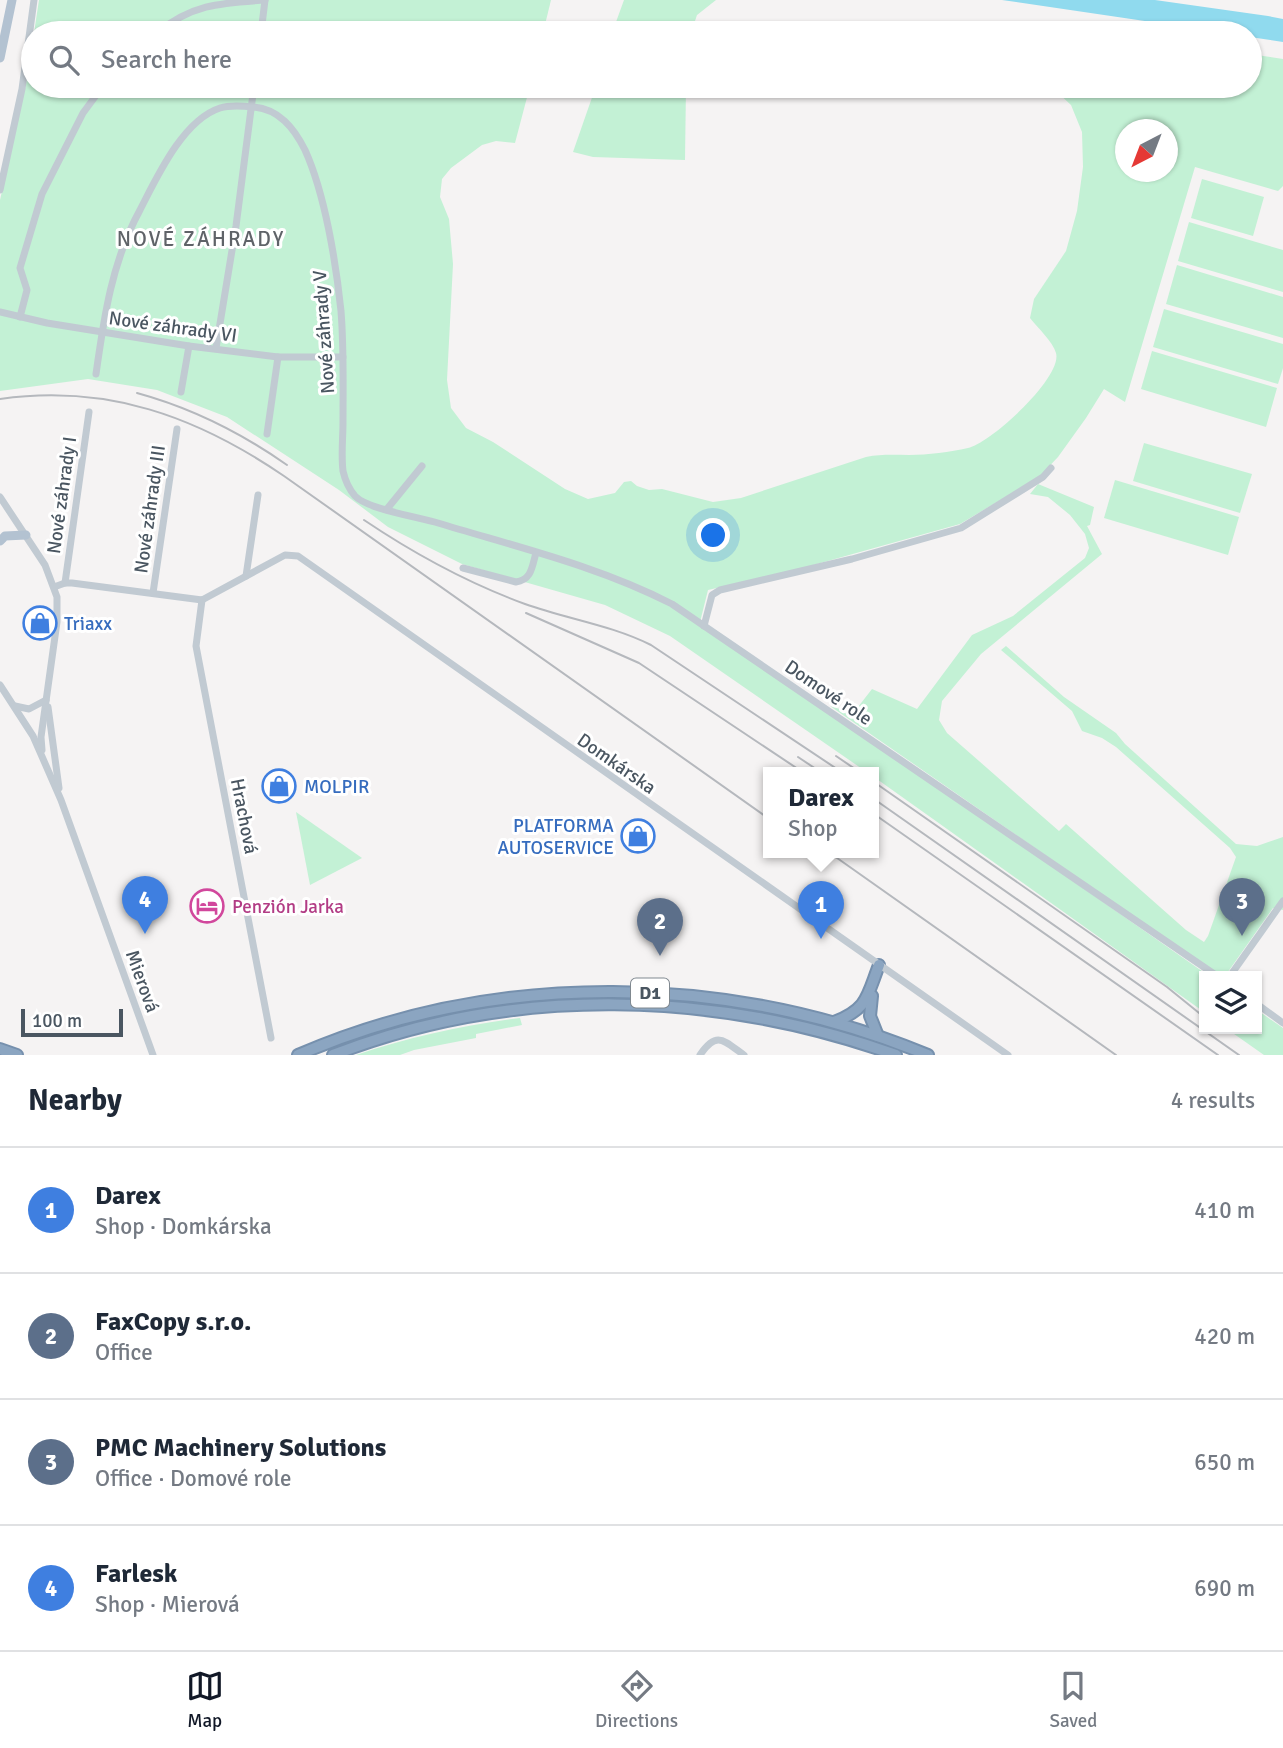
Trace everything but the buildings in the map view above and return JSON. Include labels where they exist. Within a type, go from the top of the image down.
[{"type":"highway","points":[[834,1022],[855,1014],[861,1007],[881,967]]},
{"type":"highway","points":[[878,1036],[869,1009],[881,967]]},
{"type":"highway","name":"D1","points":[[298,1055],[342,1038],[419,1015],[490,1002],[557,994],[636,992],[704,997],[772,1007],[834,1022],[928,1055]]},
{"type":"highway","name":"D1","points":[[332,1055],[384,1037],[471,1017],[555,1006],[636,1004],[703,1009],[770,1019],[831,1034],[896,1055]]},
{"type":"highway","points":[[0,1049],[17,1055]]},
{"type":"main road","points":[[0,58],[12,0]]},
{"type":"main road","points":[[0,541],[5,536],[26,535]]},
{"type":"street","points":[[31,21],[34,0]]},
{"type":"street","points":[[171,21],[220,4],[265,0],[263,21]]},
{"type":"street","points":[[0,190],[21,94]]},
{"type":"street","points":[[20,317],[27,290],[20,268],[43,194],[83,113],[94,98]]},
{"type":"street","points":[[216,348],[236,226],[252,98]]},
{"type":"street","points":[[96,374],[113,275],[133,223],[170,158],[193,125],[205,116],[221,107],[251,106]]},
{"type":"street","name":"Nové záhrady V","points":[[251,106],[264,108],[282,118],[306,152],[337,276],[343,358],[345,479],[360,500],[370,506],[387,509]]},
{"type":"street","name":"Nové záhrady VI","points":[[0,312],[189,346],[278,356],[343,358]]},
{"type":"street","points":[[181,392],[189,346]]},
{"type":"street","points":[[267,434],[278,356]]},
{"type":"street","name":"Nové záhrady I","points":[[65,583],[89,412]]},
{"type":"street","name":"Nové záhrady III","points":[[153,593],[177,429]]},
{"type":"street","points":[[387,509],[422,466]]},
{"type":"street","points":[[704,626],[712,595],[720,590],[852,559],[961,528],[1043,477],[1051,468]]},
{"type":"street","points":[[246,576],[258,495]]},
{"type":"street","name":"Mierová","points":[[0,497],[45,565],[57,597],[57,622],[41,737],[42,754]]},
{"type":"street","name":"Domové role","points":[[387,509],[537,553],[635,586],[672,604],[1210,971]]},
{"type":"street","points":[[463,568],[516,582],[524,581],[530,575],[537,553]]},
{"type":"street","name":"Domkárska","points":[[202,600],[285,555],[298,556],[1008,1055]]},
{"type":"street","points":[[54,587],[65,583],[202,600]]},
{"type":"street","name":"Hrachová","points":[[202,600],[196,646],[271,1038]]},
{"type":"street","name":"Mierová","points":[[0,685],[42,754],[153,1055]]},
{"type":"street","points":[[15,706],[32,708],[47,699]]},
{"type":"street","name":"Mierová","points":[[47,699],[61,800]]},
{"type":"street","points":[[1234,971],[1283,901]]},
{"type":"street","points":[[1262,1008],[1283,1023]]},
{"type":"street","points":[[700,1055],[708,1043],[716,1039],[744,1055]]},
{"type":"green space","points":[[39,0],[551,0],[546,21],[36,21]]},
{"type":"green space","points":[[624,0],[716,0],[697,15],[695,21],[616,21]]},
{"type":"green space","points":[[1262,56],[1283,59],[1283,186],[1278,191],[1195,167],[1125,402],[1104,389],[1058,457],[1039,477],[960,524],[792,571],[708,590],[699,626],[898,759],[1202,971],[1199,971],[1199,1008],[879,781],[879,767],[859,767],[670,636],[605,605],[462,564],[388,527],[339,490],[227,417],[157,390],[88,379],[0,391],[0,200],[23,98],[527,98],[515,143],[496,141],[482,145],[451,168],[442,179],[440,197],[449,219],[453,264],[447,380],[451,408],[466,428],[493,442],[565,489],[588,499],[615,493],[624,482],[631,481],[649,490],[662,489],[713,502],[741,498],[866,457],[924,454],[968,448],[992,434],[1023,408],[1055,364],[1054,349],[1030,318],[1034,299],[1066,251],[1077,211],[1083,167],[1082,132],[1071,105],[1064,98],[1262,98]]},
{"type":"green space","points":[[592,98],[686,98],[685,160],[593,157],[573,152]]},
{"type":"green space","points":[[1202,179],[1264,197],[1253,236],[1191,218]]},
{"type":"green space","points":[[1189,222],[1283,250],[1283,292],[1178,261]]},
{"type":"green space","points":[[1177,265],[1283,297],[1283,338],[1166,304]]},
{"type":"green space","points":[[1164,309],[1283,344],[1283,368],[1278,384],[1153,347]]},
{"type":"green space","points":[[1152,351],[1277,388],[1266,427],[1141,389]]},
{"type":"green space","points":[[1144,443],[1252,474],[1240,513],[1133,481]]},
{"type":"green space","points":[[1115,480],[1239,517],[1228,555],[1104,518]]},
{"type":"green space","points":[[1038,484],[1094,507],[1090,525],[1087,526],[1102,554],[981,654],[942,701],[939,720],[947,733],[1059,831],[1066,824],[1186,930],[1204,942],[1236,857],[1230,848],[1116,747],[1102,738],[1082,731],[1072,711],[1001,650],[1006,646],[1064,697],[1116,733],[1236,844],[1257,846],[1283,837],[1283,910],[1273,908],[1229,971],[1213,971],[830,706],[851,716],[872,689],[917,709],[972,635],[1013,616],[1085,558],[1089,548],[1085,534],[1070,515],[1048,497],[1030,494]]},
{"type":"green space","points":[[296,812],[362,858],[310,885]]},
{"type":"green space","points":[[1262,1013],[1283,1028],[1283,1055],[1264,1055],[1234,1034],[1262,1034]]},
{"type":"green space","points":[[520,1018],[522,1025],[476,1034],[476,1038],[400,1055],[356,1055],[437,1032]]},
{"type":"water","points":[[1002,0],[1155,0],[1268,16],[1283,19],[1283,42],[1262,39],[1262,21],[1145,21]]},
{"type":"railway","points":[[137,393],[215,422],[287,465]]},
{"type":"railway","points":[[0,399],[77,396],[114,401],[184,421],[218,437],[284,476],[763,814]]},
{"type":"railway","points":[[364,520],[421,556],[483,587],[525,604],[620,632],[651,645],[834,767]]},
{"type":"railway","points":[[526,613],[639,663],[795,767]]},
{"type":"railway","points":[[836,756],[852,767]]},
{"type":"railway","points":[[798,757],[813,767]]},
{"type":"railway","points":[[879,785],[1167,987],[1199,1013]]},
{"type":"railway","points":[[879,803],[1239,1055]]},
{"type":"railway","points":[[879,818],[1218,1055]]},
{"type":"railway","points":[[837,858],[1116,1055]]},
{"type":"place","name":"Triaxx","points":[[40,623]]},
{"type":"place","name":"MOLPIR","points":[[279,786]]},
{"type":"place","name":"PLATFORMA AUTOSERVICE","points":[[638,836]]},
{"type":"place","name":"Penzión Jarka","points":[[207,906]]},
{"type":"place","name":"Farlesk","points":[[145,934]]},
{"type":"place","name":"PMC Machinery Solutions","points":[[1242,936]]},
{"type":"place","name":"Darex","points":[[821,939]]},
{"type":"place","name":"FaxCopy s.r.o.","points":[[660,956]]},
{"type":"district","name":"NOVÉ ZÁHRADY","points":[[201,239]]}]
